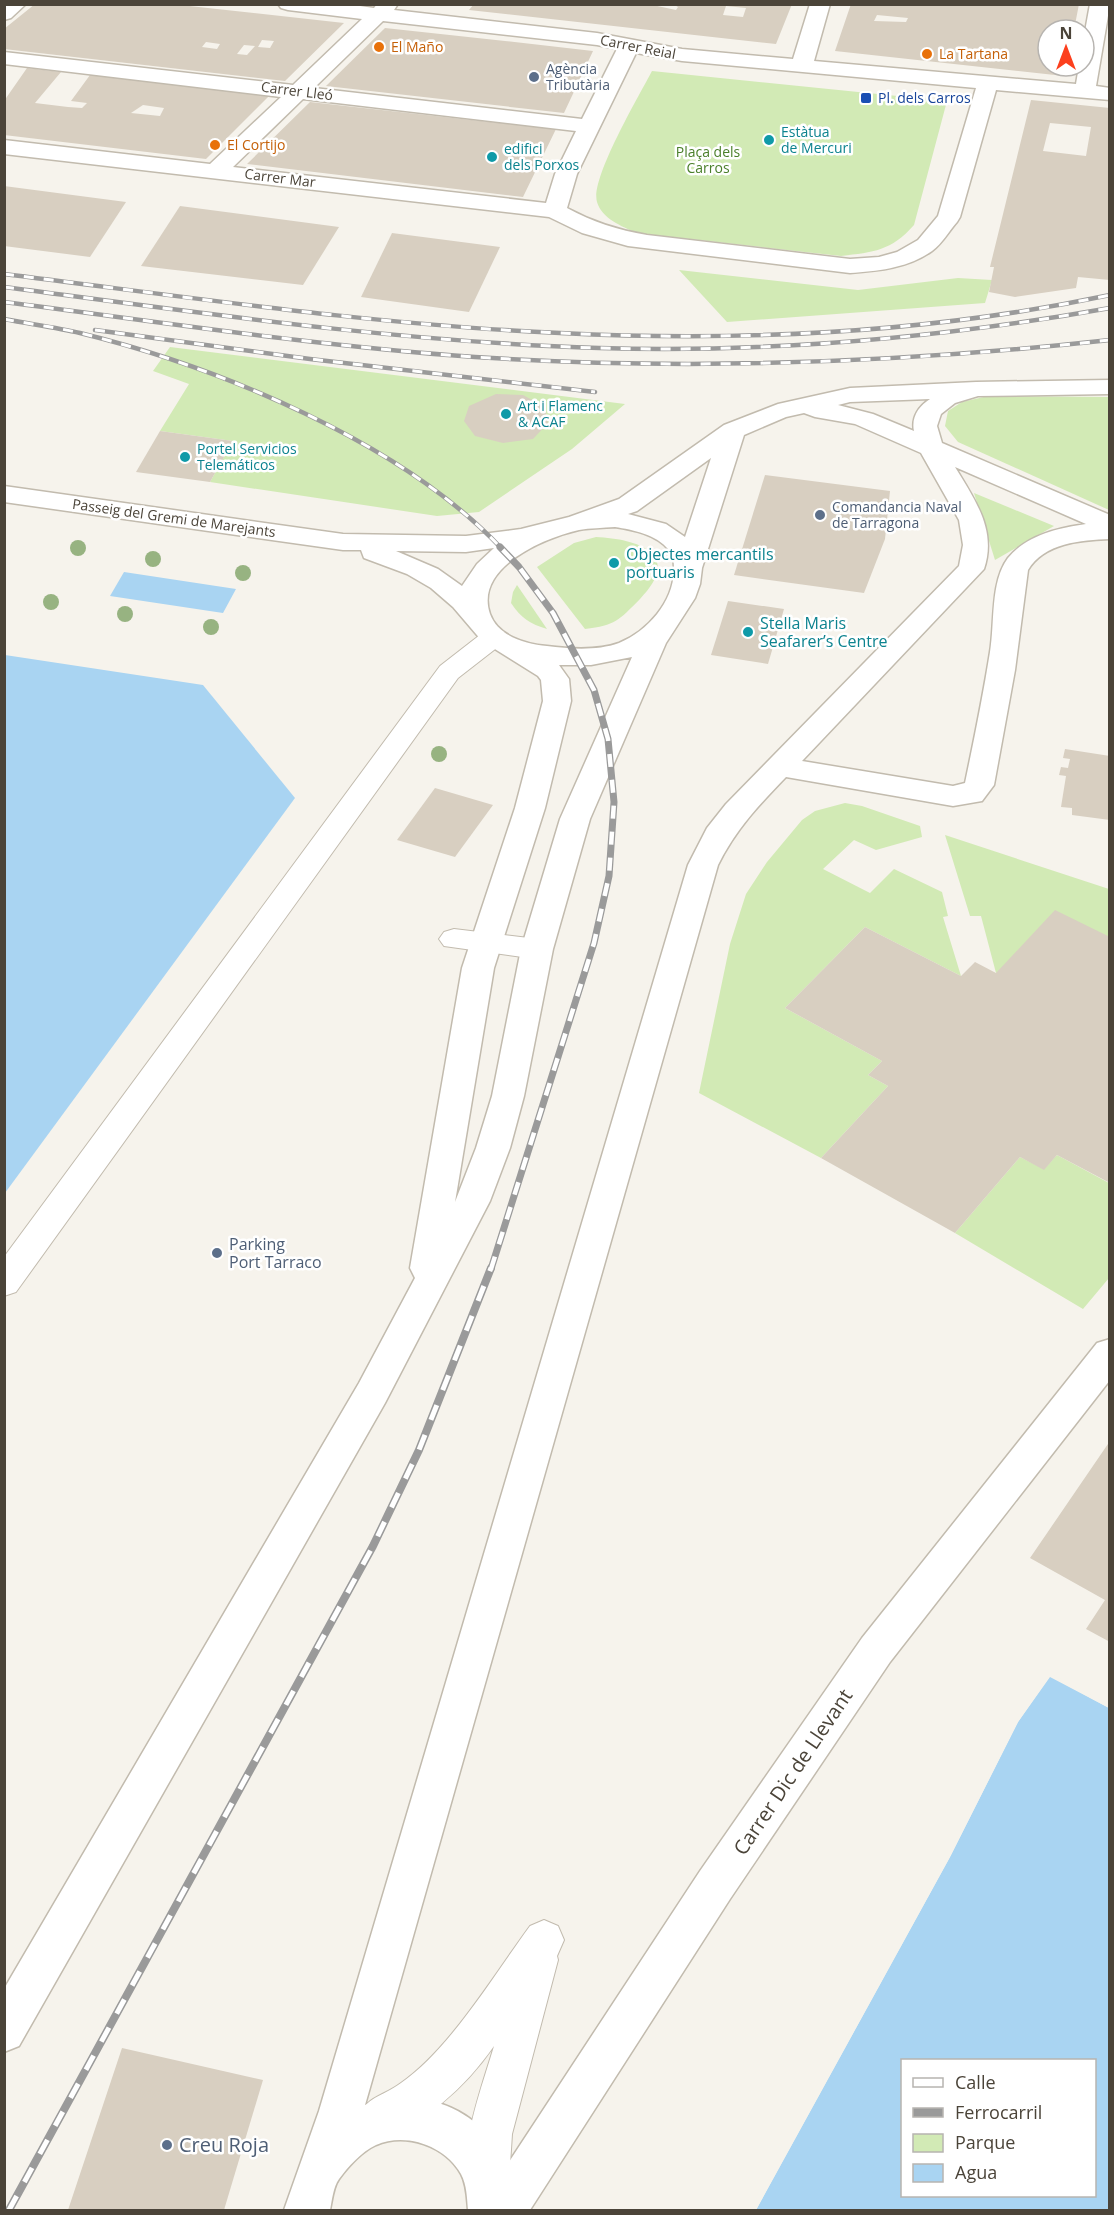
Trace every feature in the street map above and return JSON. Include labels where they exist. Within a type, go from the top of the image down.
[{"type":"street","points":[[4,14],[16,4]]},
{"type":"street","name":"Carrer Reial","points":[[288,4],[383,10],[597,39],[682,55],[1110,94]]},
{"type":"street","points":[[801,65],[820,4]]},
{"type":"street","points":[[1085,91],[1100,4]]},
{"type":"street","points":[[216,171],[383,10]]},
{"type":"street","points":[[629,45],[566,174],[555,211],[571,221],[594,230],[632,241],[850,266],[880,264],[905,257],[926,245],[949,218],[988,82]]},
{"type":"street","name":"Carrer Lleó","points":[[4,58],[590,126]]},
{"type":"street","name":"Carrer Mar","points":[[4,147],[555,211]]},
{"type":"street","points":[[423,1293],[476,979],[530,808],[557,701],[555,679],[548,670],[502,642],[482,626],[475,614],[474,587],[483,573],[521,543],[628,505],[733,430],[761,415],[850,395],[976,389],[1110,387]]},
{"type":"street","points":[[310,2202],[341,2111],[703,865],[718,835],[736,811],[971,569],[977,549],[973,522],[960,496],[930,448],[925,423],[931,407],[938,400],[950,394],[976,389]]},
{"type":"street","points":[[778,411],[815,410],[849,414],[1110,525]]},
{"type":"street","points":[[4,2031],[372,1394],[473,1201],[493,1148],[508,1096],[537,949],[575,819],[647,653],[681,600],[687,572],[733,430]]},
{"type":"street","name":"Passeig del Gremi de Marejants","points":[[4,494],[343,542],[466,544],[521,537],[569,525]]},
{"type":"street","points":[[569,525],[615,519],[651,527],[677,543],[685,553],[687,572]]},
{"type":"street","points":[[778,766],[953,796],[972,794],[980,785],[1007,632],[1016,565],[1037,547],[1056,538],[1110,531]]},
{"type":"street","name":"Passeig del Gremi de Marejants","points":[[343,542],[402,561],[431,574],[455,592],[475,614]]},
{"type":"street","points":[[502,642],[529,653],[562,658],[595,656],[640,644],[665,623]]},
{"type":"street","name":"Carrer Dic de Llevant","points":[[494,2201],[715,1886],[876,1650],[1110,1353]]},
{"type":"street","points":[[310,2202],[327,2157],[348,2136],[374,2123],[402,2117],[430,2122],[455,2134],[475,2155],[494,2201]]},
{"type":"lane","points":[[4,1283],[449,672],[502,642]]},
{"type":"lane","points":[[454,939],[537,949]]},
{"type":"lane","points":[[374,2123],[417,2098],[463,2054],[544,1940],[491,2134],[494,2201]]},
{"type":"green space","name":"Plaça dels Carros","points":[[652,71],[947,101],[914,225],[898,240],[881,249],[841,256],[636,233],[613,221],[603,213],[597,202],[601,175],[617,137]]},
{"type":"green space","points":[[679,270],[858,290],[958,278],[992,280],[985,303],[727,322]]},
{"type":"green space","points":[[170,347],[625,404],[572,449],[479,512],[437,516],[210,482],[233,441],[160,431],[189,384],[153,371]]},
{"type":"green space","points":[[988,396],[1109,397],[1109,510],[958,442],[945,426],[948,411],[962,402]]},
{"type":"green space","points":[[974,493],[1054,526],[995,560]]},
{"type":"green space","points":[[596,537],[627,541],[640,546],[650,552],[656,560],[658,571],[640,599],[616,621],[604,626],[585,629],[537,567],[574,543]]},
{"type":"green space","points":[[517,585],[547,629],[526,620],[511,603]]},
{"type":"green space","points":[[845,803],[862,806],[920,826],[922,837],[876,850],[854,840],[823,869],[870,893],[894,869],[942,892],[948,916],[943,917],[961,976],[865,927],[785,1008],[882,1061],[868,1075],[888,1086],[821,1158],[699,1093],[730,944],[746,894],[767,862],[802,820],[815,811]]},
{"type":"green space","points":[[945,835],[1109,889],[1109,937],[996,973],[981,916],[970,916]]},
{"type":"green space","points":[[1057,1155],[1109,1183],[1109,1278],[1083,1309],[955,1233],[1020,1157],[1044,1169]]},
{"type":"water","points":[[124,572],[236,589],[223,613],[110,596]]},
{"type":"water","points":[[5,655],[203,685],[295,798],[5,1193]]},
{"type":"water","points":[[1050,1676],[1109,1708],[1109,2210],[756,2210],[950,1857],[1018,1722]]},
{"type":"pier","points":[[1050,1673],[1110,1705],[1109,1708],[1050,1677],[1018,1722],[950,1857],[756,2210],[753,2210],[948,1855],[1016,1720]]},
{"type":"building","points":[[35,4],[171,4],[344,23],[285,81],[4,49],[4,29]],"holes":[[[262,40],[274,41],[270,48],[258,47]],[[206,42],[220,44],[217,49],[202,47]],[[244,45],[255,46],[247,55],[237,54]]]},
{"type":"building","points":[[474,4],[648,4],[676,10],[678,7],[673,4],[792,4],[776,44],[469,10]],"holes":[[[726,6],[746,8],[743,17],[723,15]]]},
{"type":"building","points":[[851,4],[1079,4],[1076,18],[1036,18],[1036,73],[835,51]],"holes":[[[877,15],[908,18],[906,22],[874,21]]]},
{"type":"building","points":[[385,28],[593,51],[564,113],[326,86]]},
{"type":"building","points":[[27,68],[61,72],[35,103],[68,107],[82,108],[87,103],[71,101],[90,75],[269,96],[206,159],[4,135],[4,101]],"holes":[[[143,105],[164,108],[160,116],[131,113]]]},
{"type":"building","points":[[1031,100],[1110,108],[1110,280],[1078,277],[1076,288],[1015,297],[989,292],[994,267],[990,267]],"holes":[[[1050,123],[1091,127],[1086,156],[1043,151]]]},
{"type":"building","points":[[310,102],[556,129],[523,197],[247,164]]},
{"type":"building","points":[[4,186],[126,202],[90,257],[4,246]]},
{"type":"building","points":[[180,206],[339,227],[303,285],[141,266]]},
{"type":"building","points":[[392,233],[500,247],[469,312],[361,297]]},
{"type":"building","name":"Art i Flamenc & ACAF","points":[[496,394],[523,395],[545,407],[548,423],[533,439],[503,443],[475,436],[464,421],[469,406]]},
{"type":"building","name":"Portel Servicios Telemáticos","points":[[160,431],[233,441],[210,482],[136,472]]},
{"type":"building","name":"Comandancia Naval de Tarragona","points":[[765,475],[890,491],[885,539],[864,593],[734,575]]},
{"type":"building","name":"Stella Maris Seafarer’s Centre","points":[[728,601],[784,609],[768,664],[711,655]]},
{"type":"building","points":[[1065,749],[1110,756],[1110,820],[1072,815],[1072,808],[1061,807],[1066,776],[1059,775],[1061,767],[1068,768],[1070,759],[1063,758]]},
{"type":"building","points":[[435,788],[493,805],[455,857],[397,840]]},
{"type":"building","points":[[1055,910],[1110,937],[1110,1183],[1057,1155],[1044,1170],[1020,1157],[955,1233],[821,1158],[888,1086],[868,1075],[882,1061],[785,1008],[865,927],[961,976],[975,962],[996,973]]},
{"type":"building","points":[[1110,1441],[1110,1642],[1086,1629],[1105,1600],[1030,1558]]},
{"type":"building","name":"Creu Roja","points":[[122,2048],[263,2080],[224,2210],[68,2210]]},
{"type":"railway","points":[[4,274],[212,301],[421,324],[629,336],[836,332],[974,318],[1110,295]]},
{"type":"railway","points":[[4,287],[375,333],[449,340],[599,348],[728,348],[856,341],[983,328],[1110,308]]},
{"type":"railway","points":[[4,302],[357,347],[554,361],[713,364],[793,362],[952,354],[1110,340]]},
{"type":"railway","points":[[4,319],[71,331],[134,348],[249,388],[306,414],[362,443],[414,475],[461,511],[501,548]]},
{"type":"railway","points":[[95,330],[310,359],[595,392]]},
{"type":"railway","points":[[491,1269],[594,943],[609,876],[614,802],[608,739],[594,690],[553,613],[519,567],[501,548]]},
{"type":"railway","points":[[9,2210],[373,1546],[419,1450],[491,1268]]},
{"type":"place","name":"El Maño","points":[[379,47]]},
{"type":"place","name":"La Tartana","points":[[927,54]]},
{"type":"place","name":"Agència Tributària","points":[[534,77]]},
{"type":"place","name":"Pl. dels Carros","points":[[866,98]]},
{"type":"place","name":"Estàtua de Mercuri","points":[[769,140]]},
{"type":"place","name":"El Cortijo","points":[[215,145]]},
{"type":"place","name":"edifici dels Porxos","points":[[492,157]]},
{"type":"place","name":"Art i Flamenc & ACAF","points":[[506,414]]},
{"type":"place","name":"Portel Servicios Telemáticos","points":[[185,457]]},
{"type":"place","name":"Comandancia Naval de Tarragona","points":[[820,515]]},
{"type":"place","name":"Objectes mercantils portuaris","points":[[614,563]]},
{"type":"place","name":"Stella Maris Seafarer’s Centre","points":[[748,632]]},
{"type":"place","name":"Parking Port Tarraco","points":[[217,1253]]},
{"type":"place","name":"Creu Roja","points":[[167,2145]]}]
